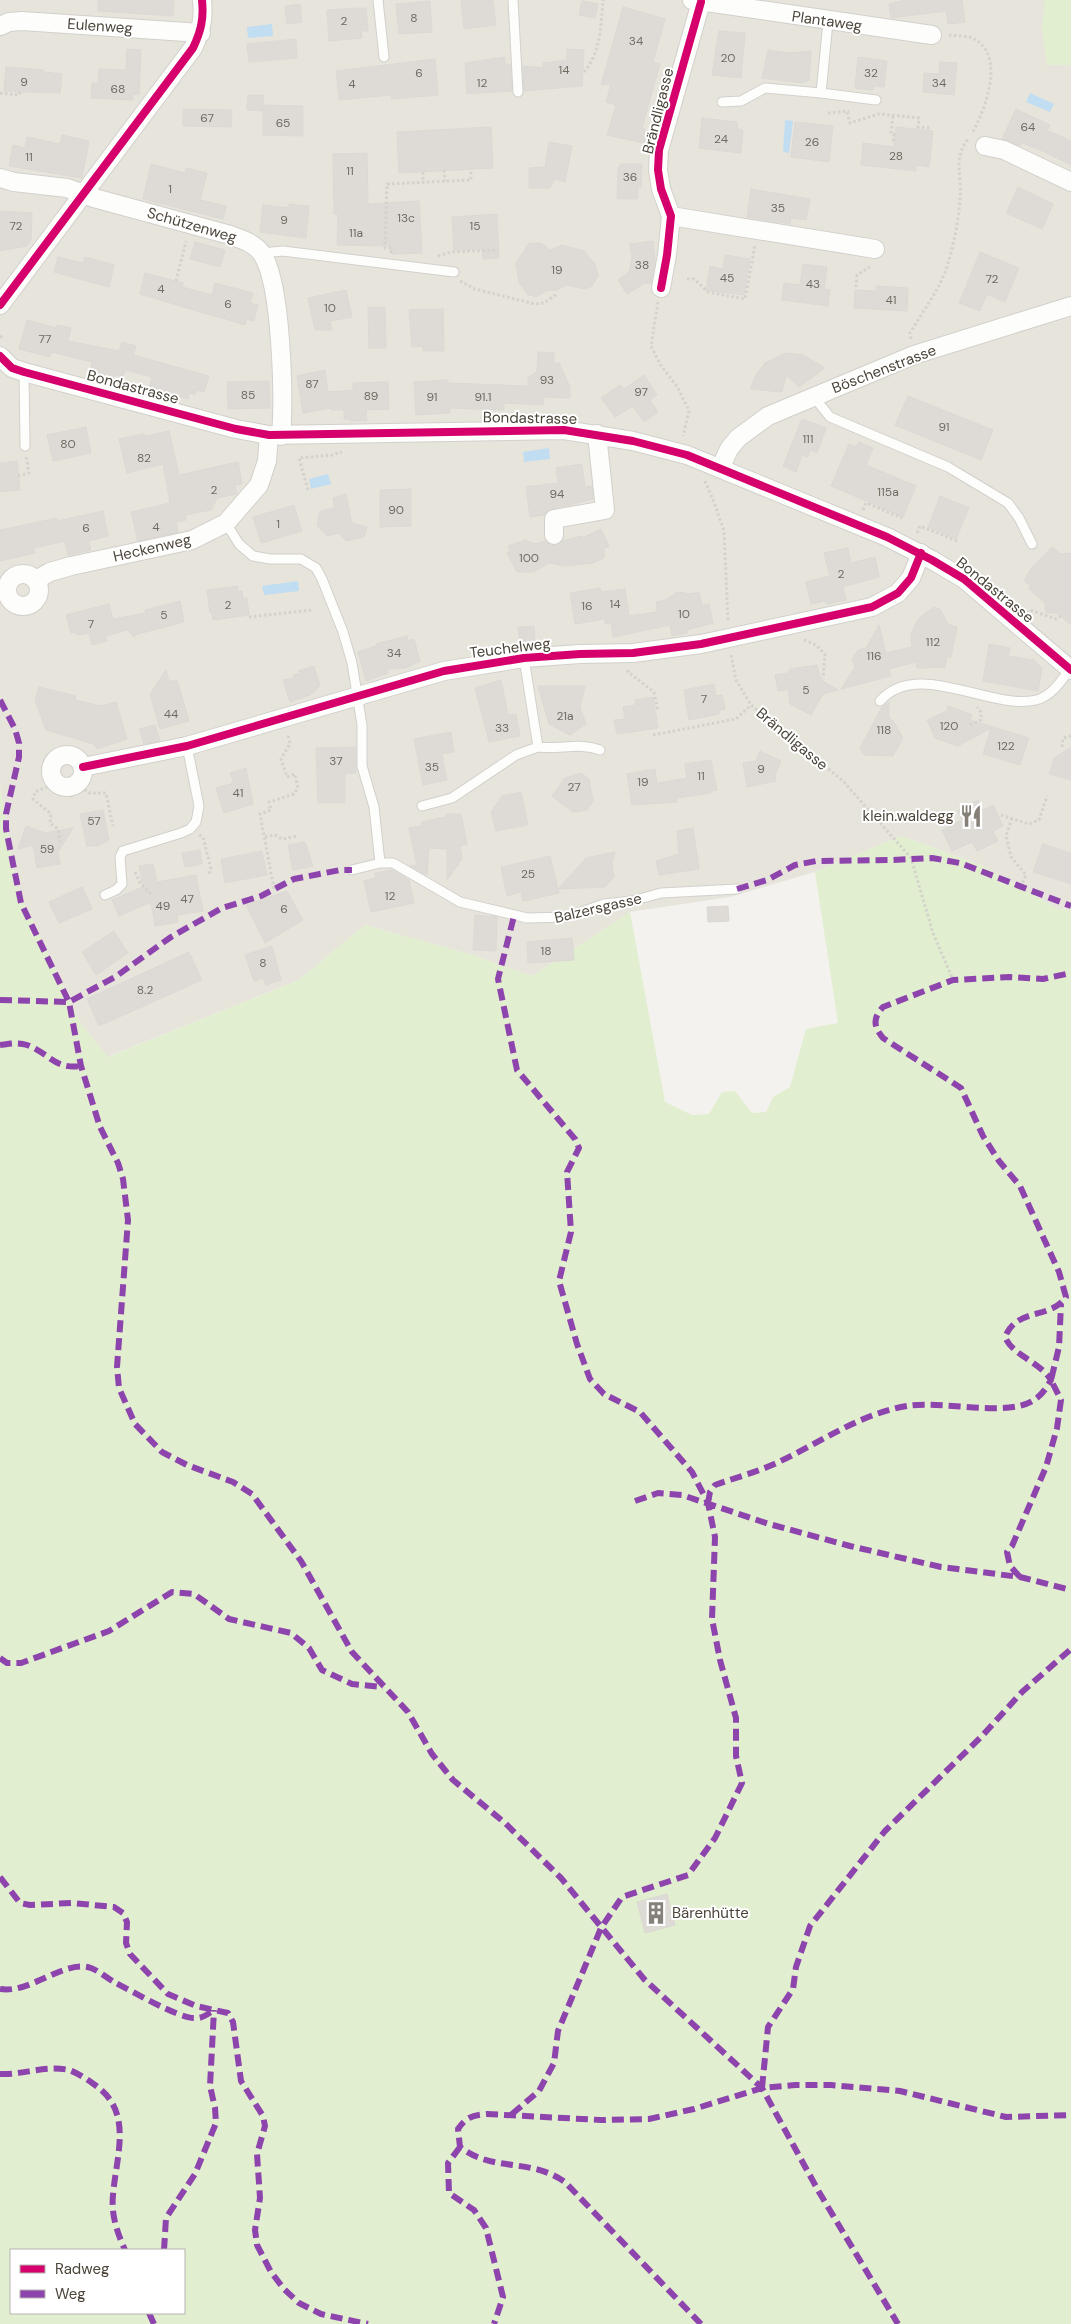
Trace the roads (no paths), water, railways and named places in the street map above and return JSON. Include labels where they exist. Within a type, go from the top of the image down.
[{"type":"street","points":[[0,304],[185,59],[201,33],[204,17],[202,0]]},
{"type":"street","name":"Plantaweg","points":[[707,2],[828,22],[932,36]]},
{"type":"street","name":"Brändligasse","points":[[661,288],[671,216],[661,188],[658,170],[659,150],[707,2]]},
{"type":"street","name":"Eulenweg","points":[[0,26],[8,22],[22,21],[201,33]]},
{"type":"street","points":[[985,146],[1004,150],[1071,182]]},
{"type":"street","points":[[0,178],[14,182],[67,188],[84,194]]},
{"type":"street","name":"Schützenweg","points":[[84,194],[230,235],[250,242],[262,253]]},
{"type":"street","points":[[671,216],[875,249]]},
{"type":"street","points":[[262,253],[268,267],[278,315],[275,436]]},
{"type":"street","name":"Böschenstrasse","points":[[721,467],[732,444],[752,426],[768,416],[914,355],[1071,306]]},
{"type":"street","name":"Bondastrasse","points":[[0,356],[12,368],[24,372],[236,429],[275,436],[530,429],[564,430],[597,434],[681,453],[721,467],[887,537],[921,554],[964,579],[1070,670]]},
{"type":"street","name":"Bondastrasse","points":[[554,535],[554,519],[605,510],[597,434]]},
{"type":"street","name":"Heckenweg","points":[[36,580],[50,572],[71,566],[192,540],[226,523],[259,484],[275,436]]},
{"type":"street","name":"Teuchelweg","points":[[83,767],[187,746],[444,671],[524,658],[580,654],[632,654],[728,638],[872,607],[887,601],[898,593],[911,578],[921,554]]},
{"type":"street","points":[[20,574],[31,576],[36,580],[40,591],[35,602],[30,605],[18,605],[9,598],[4,586],[20,574]]},
{"type":"street","points":[[68,754],[78,758],[83,767],[82,777],[76,784],[62,786],[55,780],[52,766],[62,755],[68,754]]},
{"type":"lane","points":[[378,0],[384,57]]},
{"type":"lane","points":[[513,0],[518,92]]},
{"type":"lane","points":[[821,93],[828,22]]},
{"type":"lane","points":[[722,102],[741,102],[765,88],[876,100]]},
{"type":"lane","points":[[262,253],[283,252],[454,272]]},
{"type":"lane","points":[[24,372],[25,446]]},
{"type":"lane","points":[[814,397],[830,417],[948,467],[1008,503],[1019,518],[1032,544]]},
{"type":"lane","points":[[226,523],[240,544],[253,556],[270,559],[301,559],[316,568],[343,632],[352,663],[362,725],[362,766],[374,807],[380,863]]},
{"type":"lane","points":[[524,658],[538,747]]},
{"type":"lane","points":[[880,701],[892,689],[930,685],[1014,700],[1037,700],[1049,694],[1070,670]]},
{"type":"lane","points":[[106,895],[116,890],[122,884],[120,857],[123,851],[190,829],[196,822],[199,812],[187,746]]},
{"type":"lane","points":[[422,806],[452,798],[516,755],[538,747],[550,749],[589,746],[600,750]]},
{"type":"lane","name":"Balzersgasse","points":[[352,870],[380,863],[393,863],[460,902],[527,918],[568,917],[604,904],[632,901],[661,893],[737,890]]},
{"type":"water","points":[[272,24],[273,36],[248,38],[247,27]]},
{"type":"water","points":[[1030,93],[1054,104],[1050,112],[1026,102]]},
{"type":"water","points":[[785,120],[793,121],[789,153],[783,152]]},
{"type":"water","points":[[549,448],[550,459],[524,462],[523,452]]},
{"type":"water","points":[[328,474],[331,484],[311,489],[309,479]]},
{"type":"water","points":[[298,581],[299,591],[264,595],[262,586]]},
{"type":"place","name":"klein.waldegg","points":[[971,816]]},
{"type":"place","name":"Bärenhütte","points":[[656,1913]]}]
